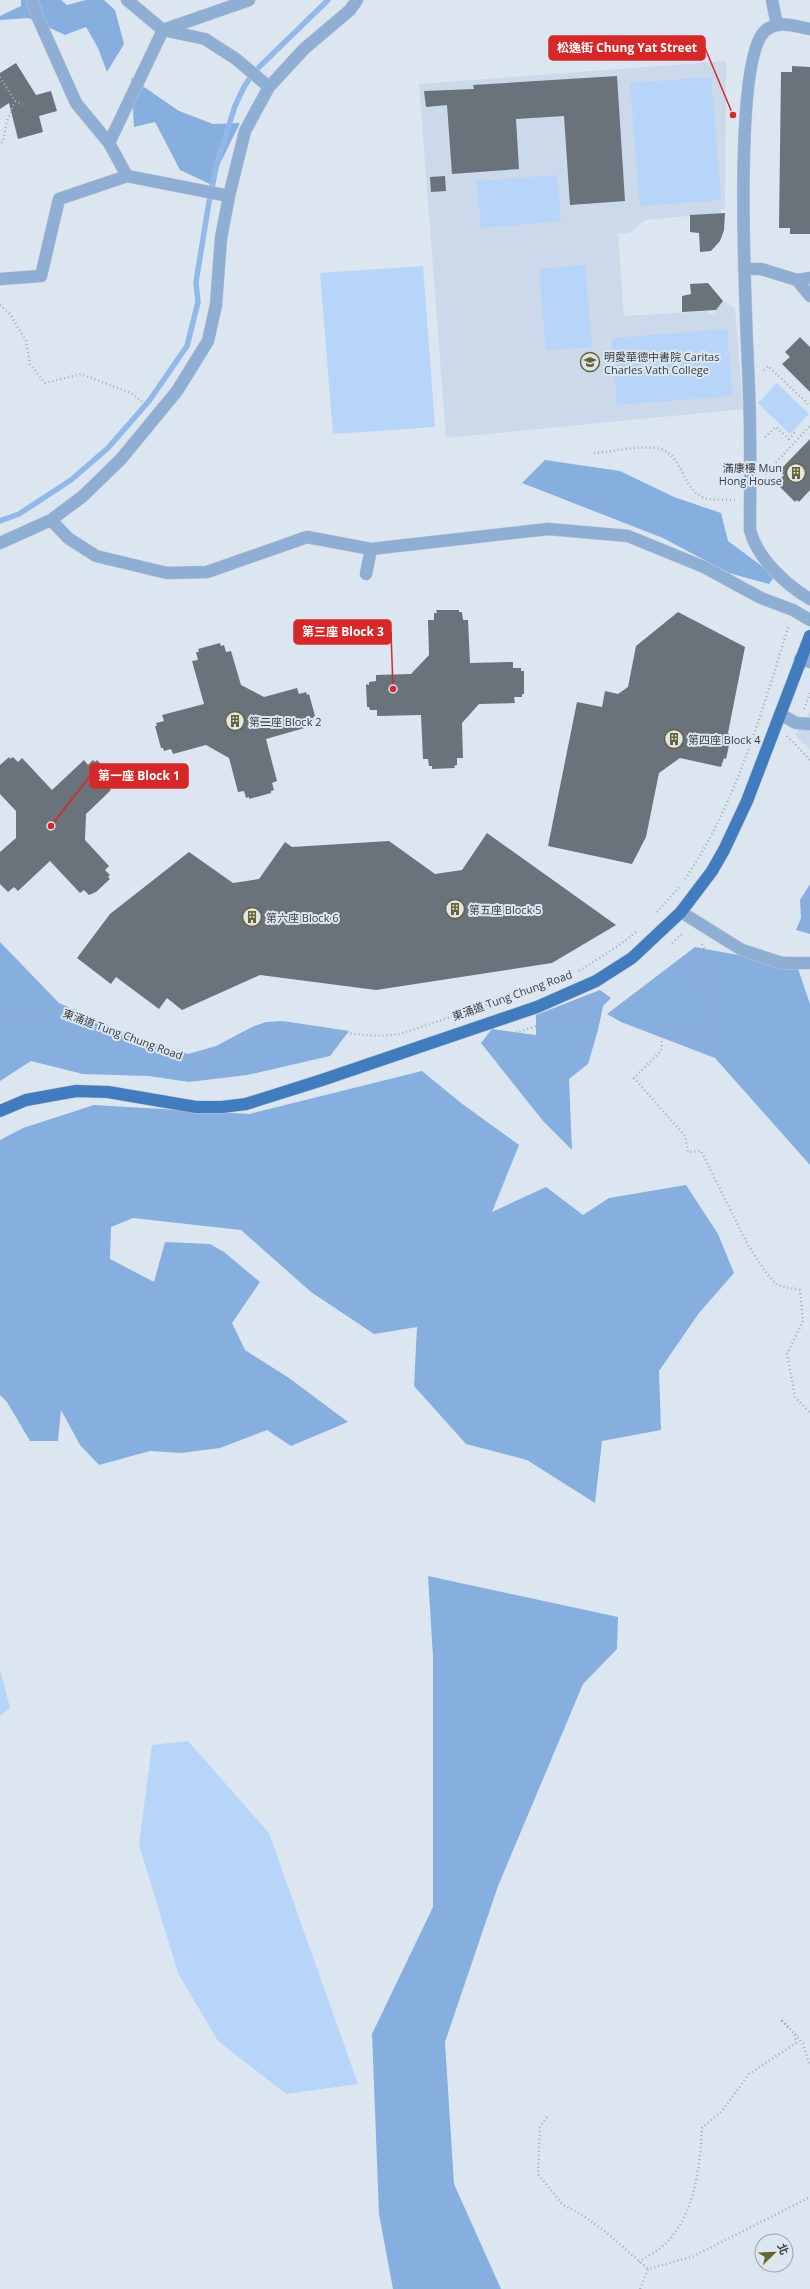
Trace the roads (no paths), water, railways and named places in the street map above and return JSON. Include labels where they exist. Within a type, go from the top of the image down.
[{"type":"main road","name":"東涌道 Tung Chung Road","points":[[0,1111],[26,1100],[76,1091],[108,1092],[183,1106],[208,1108],[234,1106],[264,1099],[560,998],[596,981],[632,958],[681,912],[712,871],[736,827],[762,766],[780,714],[805,661],[810,636]]},
{"type":"street","points":[[32,0],[38,18],[76,103],[109,144],[127,176]]},
{"type":"street","points":[[127,0],[163,30],[205,39],[236,58],[266,84]]},
{"type":"street","points":[[109,144],[163,30],[249,0]]},
{"type":"street","points":[[0,543],[51,520],[83,496],[144,434],[177,391],[208,341],[216,305],[223,195],[245,131],[266,84],[350,10],[357,0]]},
{"type":"street","points":[[776,3],[777,25]]},
{"type":"street","points":[[810,29],[787,24],[777,25],[765,30],[756,42],[751,60],[745,115],[744,269],[749,384],[750,530],[753,541],[760,554],[798,591],[810,599]]},
{"type":"street","points":[[0,279],[41,276],[59,199],[127,176],[223,195]]},
{"type":"street","points":[[744,269],[760,269],[797,280],[810,278]]},
{"type":"street","points":[[797,280],[810,296]]},
{"type":"street","points":[[51,520],[68,538],[96,556],[167,573],[207,572],[307,537],[371,549],[548,529],[628,536],[704,567],[761,598],[793,610],[810,620]]},
{"type":"street","points":[[366,574],[371,549]]},
{"type":"street","points":[[780,714],[796,723],[810,724]]},
{"type":"street","points":[[681,912],[742,950],[782,963],[810,963]]},
{"type":"waterway","points":[[0,521],[19,514],[71,480],[108,448],[149,401],[187,346],[198,302],[196,282],[209,202],[217,163],[235,106],[244,87],[254,72],[328,0]]},
{"type":"place","name":"松逸街 Chung Yat Street","points":[[733,115]]},
{"type":"place","name":"明愛華德中書院 Caritas Charles Vath College","points":[[590,362]]},
{"type":"place","name":"滿康樓 Mun Hong House","points":[[796,473]]},
{"type":"place","name":"第三座 Block 3","points":[[393,689]]},
{"type":"place","name":"第二座 Block 2","points":[[235,721]]},
{"type":"place","name":"第四座 Block 4","points":[[674,739]]},
{"type":"place","name":"第一座 Block 1","points":[[51,826]]},
{"type":"place","name":"第五座 Block 5","points":[[455,909]]},
{"type":"place","name":"第六座 Block 6","points":[[252,917]]}]
